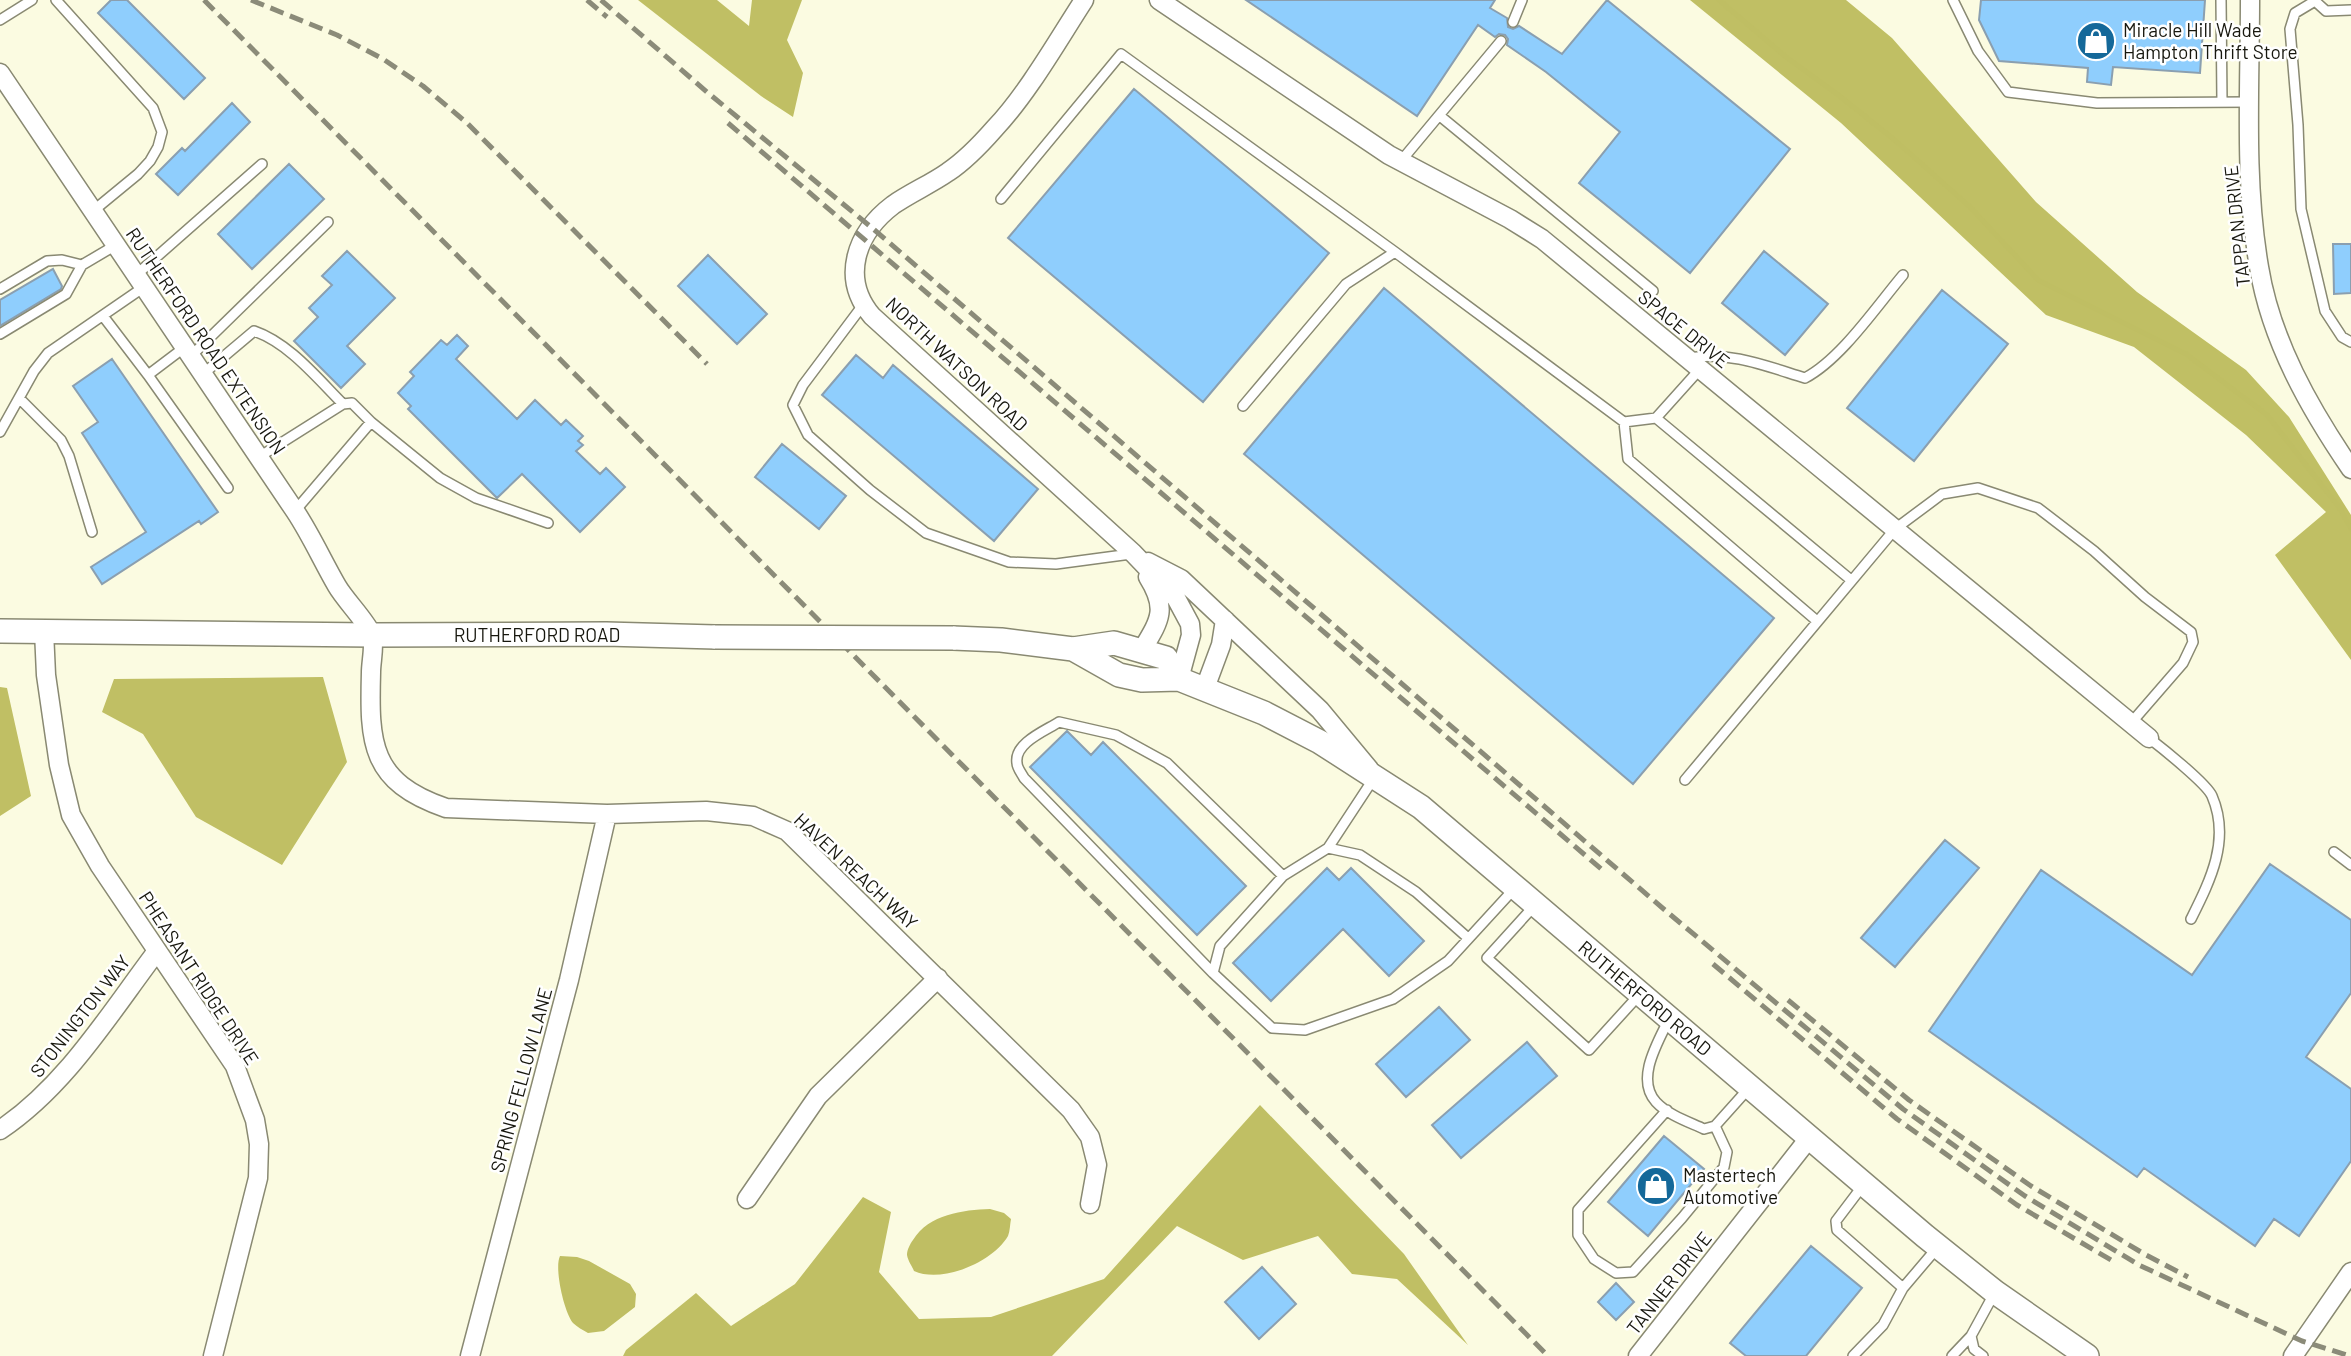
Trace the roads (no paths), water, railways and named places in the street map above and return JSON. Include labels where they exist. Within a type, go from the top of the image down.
[{"type":"street","name":"NORTH WATSON ROAD","points":[[1084,0],[997,126],[951,170],[894,205],[870,227],[857,252],[854,272],[857,292],[863,306],[1133,553],[1175,598],[1190,624],[1191,635],[1179,678]]},
{"type":"street","name":"SPACE DRIVE","points":[[1159,0],[1401,161],[1542,239],[2149,738]]},
{"type":"street","name":"TAPPAN DRIVE","points":[[2250,0],[2253,212],[2259,267],[2269,308],[2288,360],[2314,412],[2351,470]]},
{"type":"street","name":"RUTHERFORD ROAD EXTENSION","points":[[0,74],[295,511],[338,587],[372,635]]},
{"type":"street","name":"NORTH WATSON ROAD","points":[[1133,553],[1181,579],[1321,710],[1375,776]]},
{"type":"street","name":"NORTH WATSON ROAD","points":[[1133,553],[1155,588],[1161,604],[1160,621],[1142,650]]},
{"type":"street","points":[[1205,688],[1221,645],[1225,620]]},
{"type":"street","name":"RUTHERFORD ROAD","points":[[0,631],[953,638],[1001,640],[1073,649],[1114,643],[1166,658],[1179,678]]},
{"type":"street","name":"PHEASANT RIDGE DRIVE","points":[[44,631],[49,701],[59,765],[71,815],[100,866],[235,1066],[249,1099],[260,1144],[258,1178],[213,1356]]},
{"type":"street","name":"HAVEN REACH WAY","points":[[372,635],[370,723],[376,752],[388,774],[423,800],[446,808],[607,814],[706,811],[753,816],[787,831],[1071,1110],[1090,1137],[1097,1165],[1090,1204]]},
{"type":"street","name":"RUTHERFORD ROAD","points":[[1073,649],[1119,675],[1142,680],[1179,678],[1264,712],[1320,742],[1421,807],[1938,1247],[2074,1353]]},
{"type":"street","name":"SPRING FELLOW LANE","points":[[470,1356],[569,980],[607,814]]},
{"type":"street","name":"STONINGTON WAY","points":[[0,1130],[44,1095],[69,1067],[157,951]]},
{"type":"street","points":[[747,1199],[818,1096],[938,978]]},
{"type":"street","name":"TANNER DRIVE","points":[[1638,1356],[1810,1137]]},
{"type":"street","points":[[2293,1356],[2351,1272]]},
{"type":"lane","points":[[0,20],[32,0]]},
{"type":"lane","points":[[56,0],[153,108],[162,132],[150,161],[93,211]]},
{"type":"lane","points":[[1513,22],[1522,0]]},
{"type":"lane","points":[[1954,0],[1978,51],[2008,92],[2097,103],[2250,103]]},
{"type":"lane","points":[[2221,0],[2222,103]]},
{"type":"lane","points":[[2351,10],[2326,10],[2315,1],[2295,13],[2290,29],[2301,208],[2325,310],[2342,337],[2351,342]]},
{"type":"lane","points":[[1401,161],[1501,41]]},
{"type":"lane","points":[[1001,199],[1121,54],[1624,422],[1656,418],[1851,580]]},
{"type":"lane","points":[[1440,116],[1653,291]]},
{"type":"lane","points":[[0,432],[34,371],[48,354],[103,316],[262,164]]},
{"type":"lane","points":[[148,375],[188,352],[328,222]]},
{"type":"lane","points":[[0,334],[66,295],[82,265],[116,245]]},
{"type":"lane","points":[[1243,406],[1346,285],[1395,252]]},
{"type":"lane","points":[[0,289],[47,261],[62,260],[82,265]]},
{"type":"lane","points":[[1656,418],[1694,364],[1709,355],[1759,362],[1805,378],[1816,372],[1834,357],[1903,275]]},
{"type":"lane","points":[[863,306],[803,385],[793,405],[808,435],[870,490],[926,533],[1009,562],[1056,564],[1133,553]]},
{"type":"lane","points":[[103,316],[228,488]]},
{"type":"lane","points":[[203,374],[254,331],[268,336],[292,354],[343,404]]},
{"type":"lane","points":[[19,398],[61,440],[69,456],[92,532]]},
{"type":"lane","points":[[259,457],[343,404],[352,403],[371,422],[440,478],[477,498],[548,523]]},
{"type":"lane","points":[[295,511],[371,422]]},
{"type":"lane","points":[[1624,422],[1628,459],[1817,621]]},
{"type":"lane","points":[[1685,780],[1895,529],[1942,494],[1978,488],[2038,508],[2191,632],[2193,642],[2183,663],[2131,723]]},
{"type":"lane","points":[[1283,876],[1167,763],[1116,735],[1059,722],[1032,738],[1019,751],[1017,764],[1024,778],[1213,973],[1272,1028],[1305,1030],[1393,999],[1448,961],[1516,887]]},
{"type":"lane","points":[[2149,738],[2212,794],[2221,827],[2218,854],[2210,880],[2191,919]]},
{"type":"lane","points":[[1213,973],[1220,946],[1283,876],[1328,848],[1375,776]]},
{"type":"lane","points":[[1328,848],[1360,855],[1416,892],[1468,938]]},
{"type":"lane","points":[[2334,852],[2351,865]]},
{"type":"lane","points":[[1536,904],[1487,958],[1589,1050],[1640,993]]},
{"type":"lane","points":[[1670,1018],[1650,1059],[1647,1082],[1655,1101],[1704,1129],[1715,1126],[1750,1087]]},
{"type":"lane","points":[[1667,1110],[1578,1210],[1578,1235],[1594,1259],[1616,1273],[1633,1272],[1724,1167],[1727,1152],[1715,1126]]},
{"type":"lane","points":[[1865,1184],[1836,1221],[1837,1230],[1903,1288]]},
{"type":"lane","points":[[1853,1356],[1883,1325],[1903,1288],[1938,1247]]},
{"type":"lane","points":[[1952,1356],[1971,1336],[1995,1292]]},
{"type":"lane","points":[[1971,1336],[1974,1349],[1983,1356]]},
{"type":"waterway","points":[[1719,0],[1786,57],[1897,142],[1970,207],[2038,280],[2186,354],[2267,415],[2341,510],[2351,529]]},
{"type":"railway","points":[[204,0],[1548,1356]]},
{"type":"railway","points":[[251,0],[337,35],[383,59],[423,86],[467,123],[707,364]]},
{"type":"railway","points":[[587,0],[607,17]]},
{"type":"railway","points":[[601,0],[707,92],[871,227],[1666,911],[1903,1109],[2025,1196],[2139,1265],[2302,1341],[2350,1356]]},
{"type":"railway","points":[[728,123],[1606,873]]},
{"type":"railway","points":[[1713,964],[1897,1119],[2017,1205],[2111,1260]]},
{"type":"railway","points":[[1788,1000],[1909,1100],[2031,1186],[2188,1277]]},
{"type":"place","name":"Miracle Hill Wade Hampton Thrift Store","points":[[2096,41]]},
{"type":"place","name":"Mastertech Automotive","points":[[1656,1186]]}]
